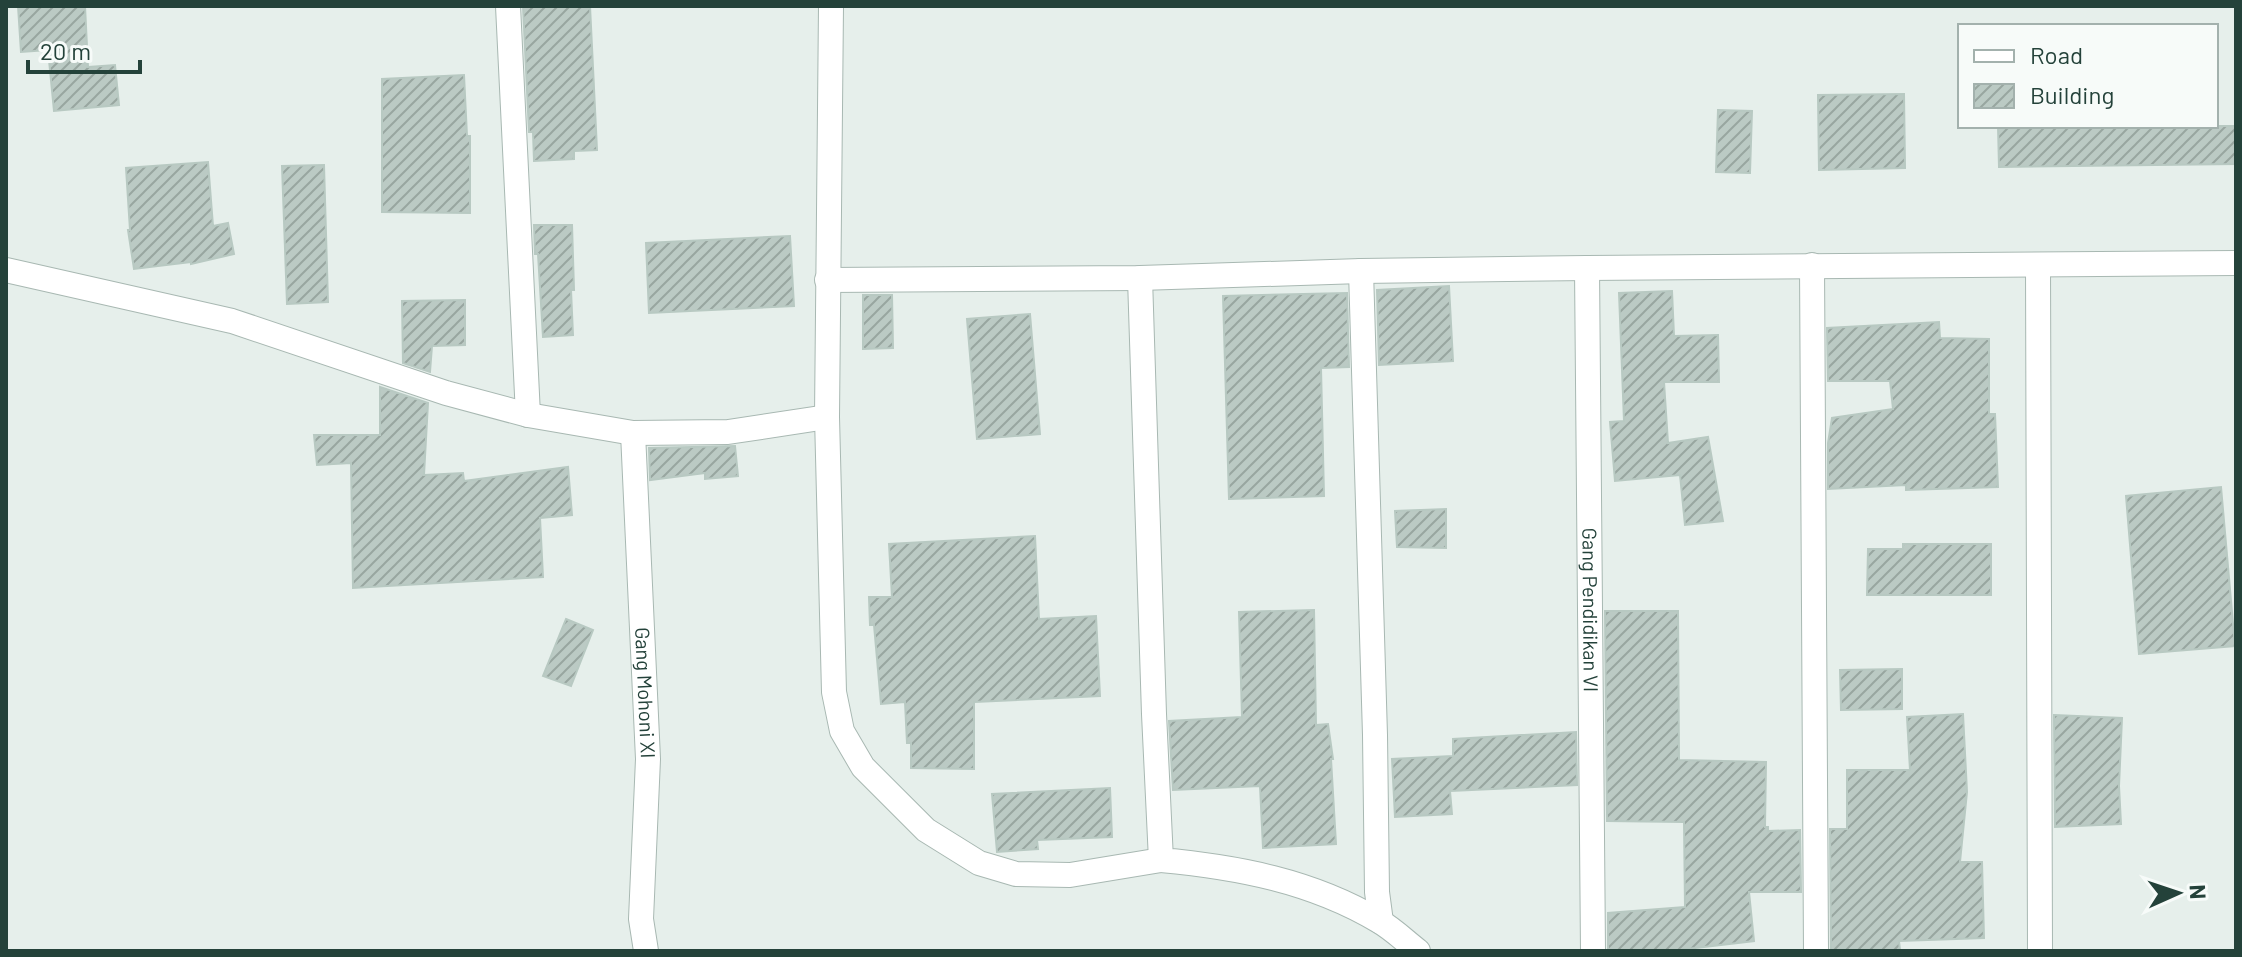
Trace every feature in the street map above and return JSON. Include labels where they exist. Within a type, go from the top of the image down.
[{"type":"street","points":[[508,6],[528,415]]},
{"type":"street","points":[[831,6],[827,417],[834,692],[842,731],[863,767],[926,830],[979,863],[1016,874],[1070,875],[1161,860],[1247,871],[1298,884],[1332,897],[1381,922],[1418,951]]},
{"type":"street","points":[[827,280],[1140,278],[1361,271],[1812,265],[2236,263]]},
{"type":"street","points":[[1812,265],[1816,951]]},
{"type":"street","points":[[2038,265],[2040,951]]},
{"type":"street","name":"Gang Pendidikan VI","points":[[1587,268],[1593,951]]},
{"type":"street","points":[[6,270],[232,321],[406,381],[528,415],[633,433],[728,432],[827,417]]},
{"type":"street","points":[[1361,271],[1377,892],[1381,922]]},
{"type":"street","points":[[1140,278],[1161,860]]},
{"type":"street","name":"Gang Mohoni XI","points":[[633,433],[648,759],[641,919],[646,951]]},
{"type":"building","points":[[18,6],[85,6],[88,67],[115,65],[119,105],[54,111],[48,50],[21,52]]},
{"type":"building","points":[[523,6],[590,6],[597,150],[574,151],[574,159],[534,161],[533,132],[529,132]]},
{"type":"building","points":[[464,75],[467,136],[470,136],[470,213],[382,212],[382,79]]},
{"type":"building","points":[[1904,94],[1905,168],[1819,170],[1818,95]]},
{"type":"building","points":[[1718,110],[1752,111],[1750,173],[1716,172]]},
{"type":"building","points":[[2236,126],[2236,164],[1999,167],[1998,128]]},
{"type":"building","points":[[208,162],[213,226],[228,223],[234,254],[191,264],[134,269],[128,230],[126,168]]},
{"type":"building","points":[[324,165],[328,302],[287,304],[282,166]]},
{"type":"building","points":[[534,225],[572,225],[573,335],[543,337]]},
{"type":"building","points":[[790,236],[794,306],[649,313],[646,243]]},
{"type":"building","points":[[1449,286],[1453,361],[1379,365],[1377,290]]},
{"type":"building","points":[[1672,291],[1674,336],[1718,335],[1719,382],[1664,382],[1668,443],[1708,437],[1723,521],[1685,525],[1680,475],[1615,481],[1610,422],[1624,421],[1619,293]]},
{"type":"building","points":[[1347,293],[1349,367],[1321,368],[1324,496],[1229,499],[1223,296]]},
{"type":"building","points":[[863,295],[892,295],[893,348],[863,349]]},
{"type":"building","points":[[465,300],[465,345],[432,346],[430,372],[403,363],[402,301]]},
{"type":"building","points":[[1030,314],[1040,434],[977,439],[967,319]]},
{"type":"building","points":[[1939,322],[1940,338],[1989,339],[1989,414],[1995,414],[1998,487],[1906,490],[1906,485],[1828,489],[1828,443],[1832,418],[1893,409],[1890,381],[1828,381],[1827,328]]},
{"type":"building","points":[[380,387],[428,403],[424,475],[463,473],[464,481],[568,467],[572,515],[540,518],[543,577],[353,588],[351,463],[317,465],[314,435],[380,435]]},
{"type":"building","points":[[735,446],[738,476],[705,479],[705,473],[650,480],[649,448]]},
{"type":"building","points":[[2221,487],[2235,646],[2139,654],[2126,496]]},
{"type":"building","points":[[1446,509],[1446,548],[1397,547],[1395,511]]},
{"type":"building","points":[[1035,536],[1039,619],[1096,616],[1100,696],[974,702],[974,769],[911,768],[905,702],[881,704],[874,625],[870,625],[869,597],[892,597],[889,544]]},
{"type":"building","points":[[1903,544],[1991,544],[1991,595],[1867,595],[1868,549],[1903,549]]},
{"type":"building","points":[[1314,610],[1316,725],[1328,724],[1333,759],[1336,844],[1263,848],[1260,786],[1173,790],[1169,721],[1242,717],[1239,612]]},
{"type":"building","points":[[1605,611],[1678,611],[1679,760],[1766,762],[1765,827],[1768,831],[1800,830],[1801,892],[1749,892],[1754,941],[1670,951],[1608,951],[1608,913],[1685,907],[1684,822],[1607,821]]},
{"type":"building","points":[[566,619],[593,630],[571,686],[543,676]]},
{"type":"building","points":[[1902,669],[1902,709],[1841,710],[1840,670]]},
{"type":"building","points":[[1963,714],[1967,792],[1960,862],[1982,862],[1984,938],[1899,941],[1900,950],[1831,951],[1830,829],[1847,829],[1847,770],[1910,770],[1907,717]]},
{"type":"building","points":[[2054,715],[2122,718],[2121,824],[2055,827]]},
{"type":"building","points":[[1576,732],[1577,785],[1450,791],[1452,814],[1395,817],[1392,759],[1453,756],[1453,739]]},
{"type":"building","points":[[1110,788],[1112,837],[1037,840],[1038,849],[997,852],[992,794]]}]
